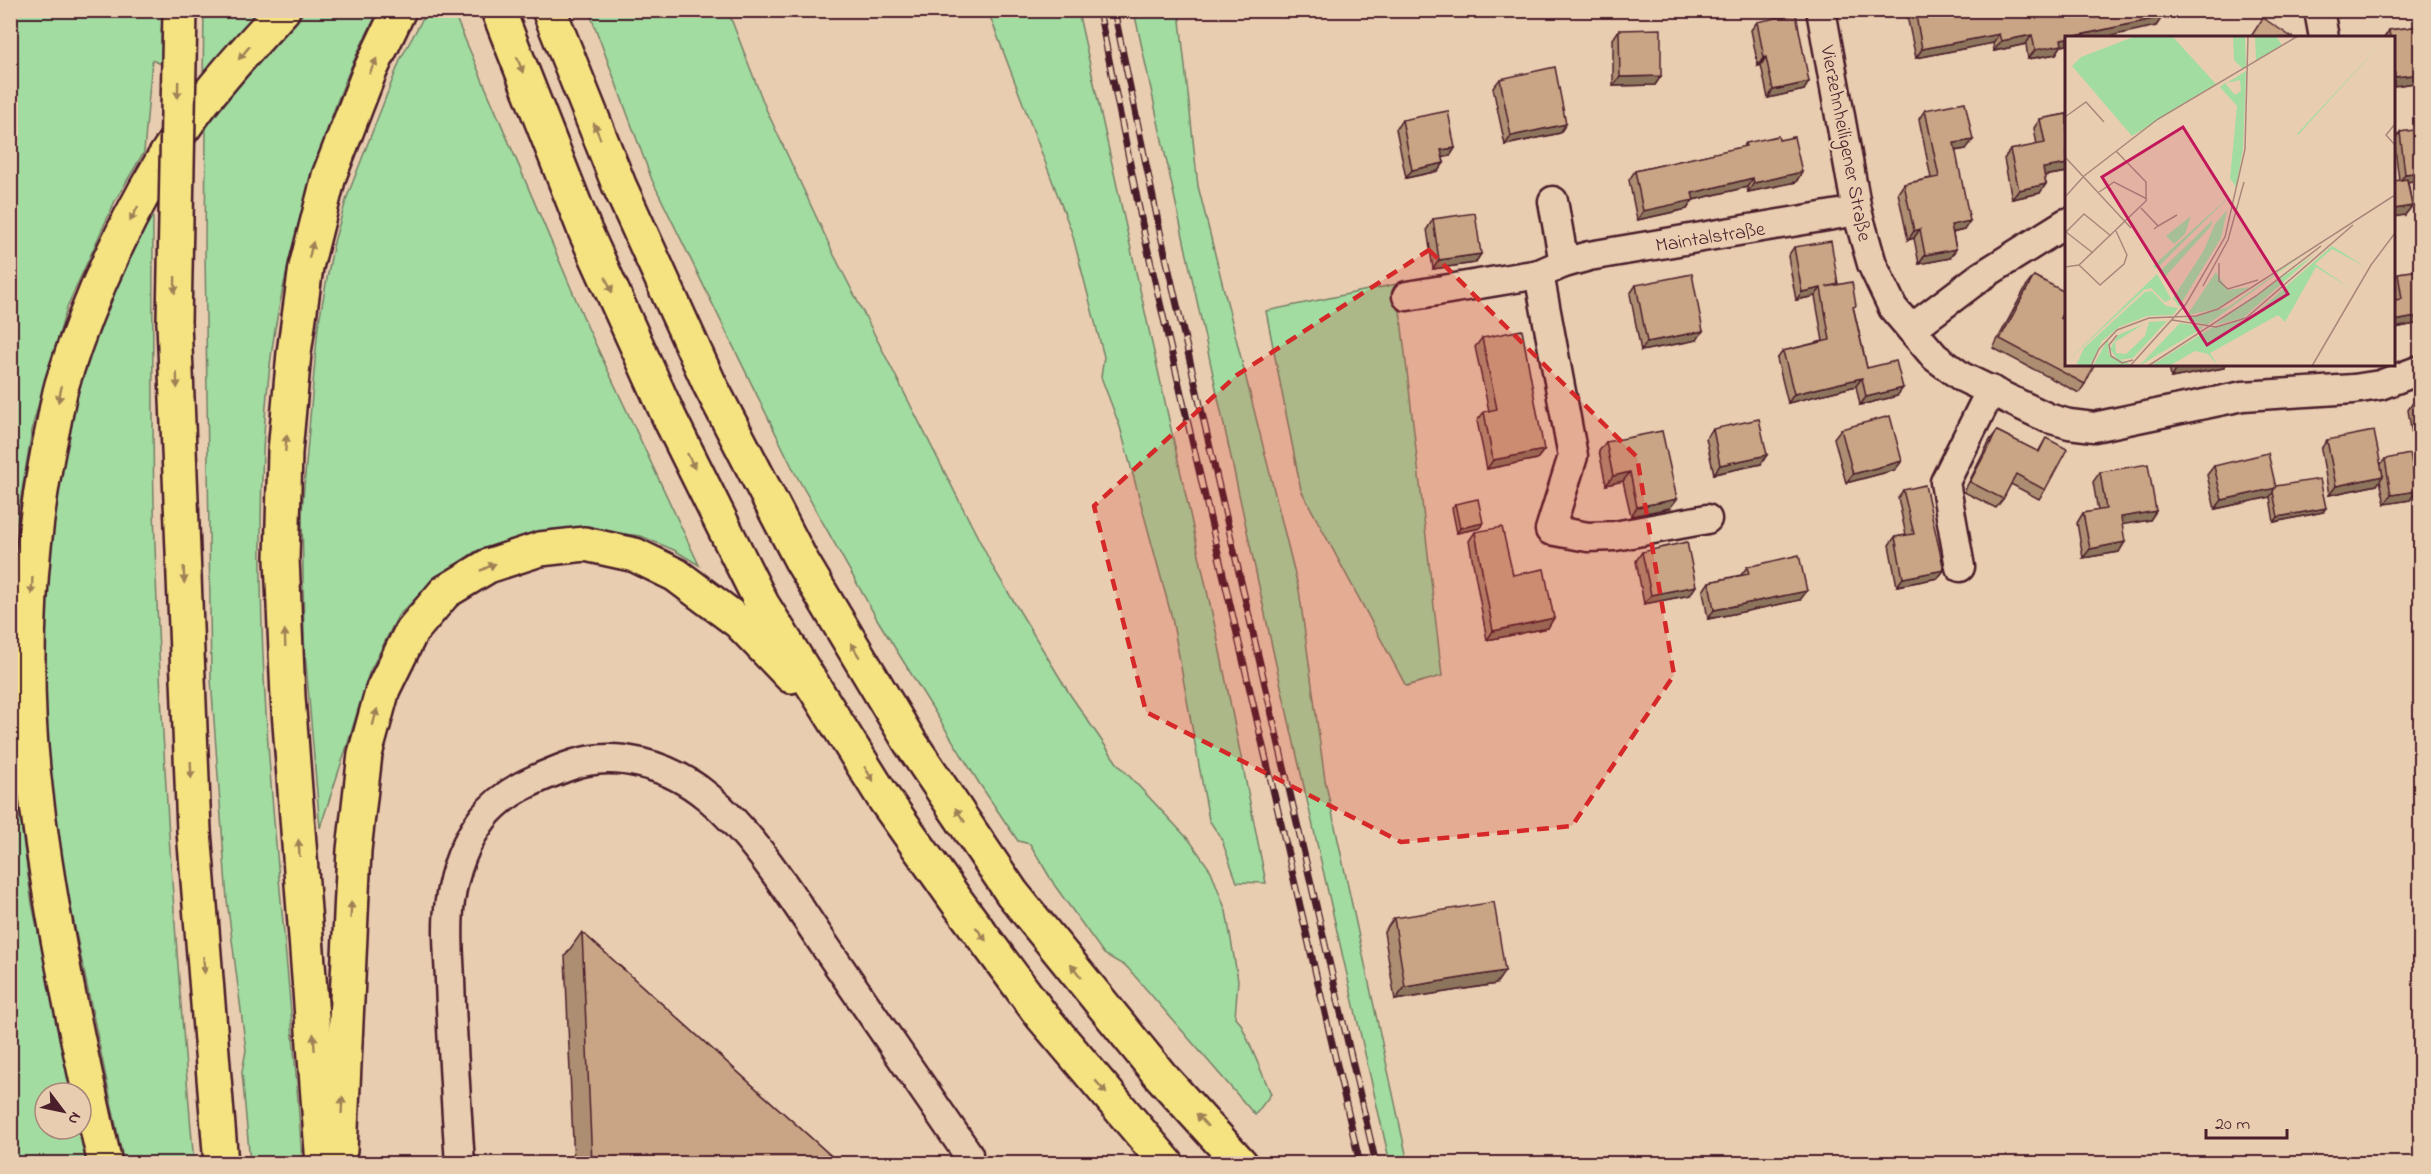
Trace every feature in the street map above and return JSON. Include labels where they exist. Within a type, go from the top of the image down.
[{"type":"highway","points":[[180,10],[174,322],[194,831],[221,1164]]},
{"type":"highway","points":[[105,1164],[65,975],[46,864],[33,768],[28,678],[32,582],[40,487],[63,380],[96,291],[134,213],[180,133],[220,81],[283,10]]},
{"type":"highway","points":[[323,1164],[288,697],[282,559],[285,452],[294,353],[306,267],[329,176],[369,73],[399,10]]},
{"type":"highway","points":[[498,10],[585,231],[669,417],[762,604],[885,800],[1034,1005],[1129,1122],[1167,1164]]},
{"type":"highway","points":[[549,10],[620,185],[710,385],[801,560],[904,732],[1012,893],[1160,1074],[1241,1164]]},
{"type":"highway","points":[[339,1164],[354,850],[365,754],[383,689],[411,632],[445,592],[488,566],[540,549],[585,544],[635,555],[675,575],[739,622],[838,724]]},
{"type":"street","name":"Vierzehnheiligener Straße","points":[[1821,10],[1857,211],[1872,264],[1893,308],[1935,357],[1962,377],[2048,418],[2069,424],[2094,427],[2243,396],[2354,389],[2380,385],[2421,370]]},
{"type":"street","points":[[2319,10],[2324,36]]},
{"type":"street","points":[[1553,201],[1551,269],[1573,456],[1550,530],[1588,537],[1615,536],[1707,519]]},
{"type":"street","name":"Maintalstraße","points":[[1407,296],[1551,269],[1589,256],[1857,211]]},
{"type":"street","points":[[1911,329],[1980,277],[2065,224]]},
{"type":"street","points":[[1960,567],[1946,482],[1991,390]]},
{"type":"street","points":[[460,1164],[451,1030],[448,926],[450,900],[465,847],[484,817],[511,791],[578,762],[602,758],[637,761],[686,780],[709,798],[732,821],[765,861],[804,915],[968,1154]]},
{"type":"highlighted area","points":[[1429,250],[1637,457],[1674,675],[1572,826],[1401,842],[1146,712],[1094,506],[1237,375]]},
{"type":"green space","points":[[11,10],[162,11],[161,64],[152,60],[144,152],[115,201],[67,307],[33,424],[11,556]]},
{"type":"green space","points":[[204,11],[272,11],[203,85]]},
{"type":"green space","points":[[306,11],[379,11],[367,32],[338,99],[308,191],[282,294],[268,381],[261,514],[265,696],[302,1163],[250,1163],[242,1072],[246,1050],[227,900],[211,679],[205,251],[206,125],[264,53]]},
{"type":"green space","points":[[427,11],[453,11],[588,328],[699,565],[674,550],[641,536],[608,532],[553,533],[510,540],[476,551],[435,579],[398,616],[369,673],[320,828],[304,640],[302,510],[318,326],[334,242],[347,197],[401,58]]},
{"type":"green space","points":[[589,11],[728,11],[766,109],[834,255],[994,569],[1069,693],[1117,763],[1190,841],[1211,871],[1226,911],[1238,980],[1235,1017],[1241,1024],[1271,1094],[1255,1115],[1127,967],[1104,954],[1055,886],[1030,844],[1018,841],[979,783],[877,619],[795,473],[652,180]]},
{"type":"green space","points":[[988,11],[1078,11],[1216,631],[1266,883],[1237,882],[1221,838],[1209,820],[1172,618],[1120,427],[1101,377],[1104,357],[1072,233]]},
{"type":"green space","points":[[1134,11],[1179,11],[1198,186],[1299,590],[1325,780],[1408,1163],[1390,1163],[1275,660]]},
{"type":"green space","points":[[153,206],[153,468],[156,587],[174,917],[194,1163],[124,1164],[53,822],[43,691],[44,549],[63,429],[96,315]]},
{"type":"green space","points":[[1397,284],[1442,676],[1406,686],[1301,490],[1266,311]]},
{"type":"green space","points":[[10,744],[32,904],[70,1081],[33,1081],[33,1141],[84,1141],[89,1163],[11,1163]]},
{"type":"building","points":[[1915,10],[2161,10],[2162,17],[2075,36],[2065,36],[2061,39],[2062,45],[2035,50],[2032,35],[2001,41],[1999,34],[1922,49]]},
{"type":"building","points":[[1796,14],[1809,82],[1773,90],[1757,22]]},
{"type":"building","points":[[2263,18],[2290,36],[2251,36]]},
{"type":"building","points":[[2421,26],[2421,74],[2395,77],[2395,36],[2390,36],[2389,30]]},
{"type":"building","points":[[1661,29],[1661,76],[1620,77],[1619,30]]},
{"type":"building","points":[[1555,67],[1566,124],[1511,136],[1500,79]]},
{"type":"building","points":[[1965,102],[1973,140],[1954,143],[1970,221],[1951,225],[1956,249],[1925,255],[1920,229],[1914,231],[1904,184],[1939,177],[1925,110]]},
{"type":"building","points":[[1448,111],[1455,148],[1441,150],[1444,163],[1412,170],[1402,120]]},
{"type":"building","points":[[2065,114],[2065,164],[2043,168],[2046,184],[2019,190],[2010,150],[2045,143],[2040,119]]},
{"type":"building","points":[[2421,129],[2421,172],[2405,174],[2400,132]]},
{"type":"building","points":[[1778,136],[1779,140],[1794,137],[1802,172],[1754,183],[1753,178],[1692,193],[1694,200],[1643,211],[1635,171],[1746,146],[1746,143]]},
{"type":"building","points":[[2407,179],[2412,206],[2395,209],[2395,181]]},
{"type":"building","points":[[1475,213],[1481,254],[1439,260],[1433,219]]},
{"type":"building","points":[[1831,241],[1838,284],[1826,287],[1852,282],[1856,306],[1853,307],[1867,368],[1896,361],[1903,388],[1866,397],[1862,378],[1794,394],[1783,351],[1830,340],[1821,288],[1802,292],[1794,247]]},
{"type":"building","points":[[2421,270],[2421,316],[2395,321],[2395,300],[2402,299],[2398,273]]},
{"type":"building","points":[[1692,274],[1703,331],[1647,342],[1636,285]]},
{"type":"building","points":[[2034,276],[2065,292],[2065,309],[2060,318],[2065,320],[2065,366],[2094,366],[2085,384],[2000,339]]},
{"type":"building","points":[[1522,330],[1544,450],[1493,460],[1484,412],[1497,409],[1482,338]]},
{"type":"building","points":[[2176,366],[2194,366],[2177,369]]},
{"type":"building","points":[[2421,400],[2421,436],[2414,401]]},
{"type":"building","points":[[1890,416],[1902,461],[1853,474],[1841,429]]},
{"type":"building","points":[[1759,419],[1767,455],[1720,465],[1713,429]]},
{"type":"building","points":[[1662,431],[1677,499],[1637,507],[1630,472],[1613,476],[1606,442]]},
{"type":"building","points":[[1997,431],[2039,452],[2046,438],[2067,449],[2045,490],[2016,474],[2003,499],[1970,482]]},
{"type":"building","points":[[2374,431],[2383,476],[2336,486],[2327,440]]},
{"type":"building","points":[[2268,453],[2276,488],[2222,500],[2214,466]]},
{"type":"building","points":[[2410,454],[2417,491],[2391,495],[2385,459]]},
{"type":"building","points":[[2148,464],[2156,511],[2121,517],[2125,542],[2090,549],[2083,513],[2106,509],[2100,472]]},
{"type":"building","points":[[2320,479],[2326,508],[2278,517],[2273,492],[2276,486]]},
{"type":"building","points":[[1925,485],[1944,570],[1903,578],[1895,537],[1914,534],[1903,490]]},
{"type":"building","points":[[1478,499],[1483,523],[1460,528],[1455,504]]},
{"type":"building","points":[[1502,527],[1513,575],[1544,569],[1554,618],[1493,631],[1475,532]]},
{"type":"building","points":[[1687,542],[1696,586],[1651,595],[1642,552]]},
{"type":"building","points":[[1799,555],[1807,591],[1714,610],[1709,582],[1749,574],[1747,567]]},
{"type":"building","points":[[1494,902],[1505,971],[1405,987],[1394,918]]},
{"type":"building","points":[[582,932],[840,1164],[592,1164]]},
{"type":"railway","points":[[1099,10],[1145,238],[1360,1164]]},
{"type":"railway","points":[[1114,10],[1161,236],[1376,1164]]}]
